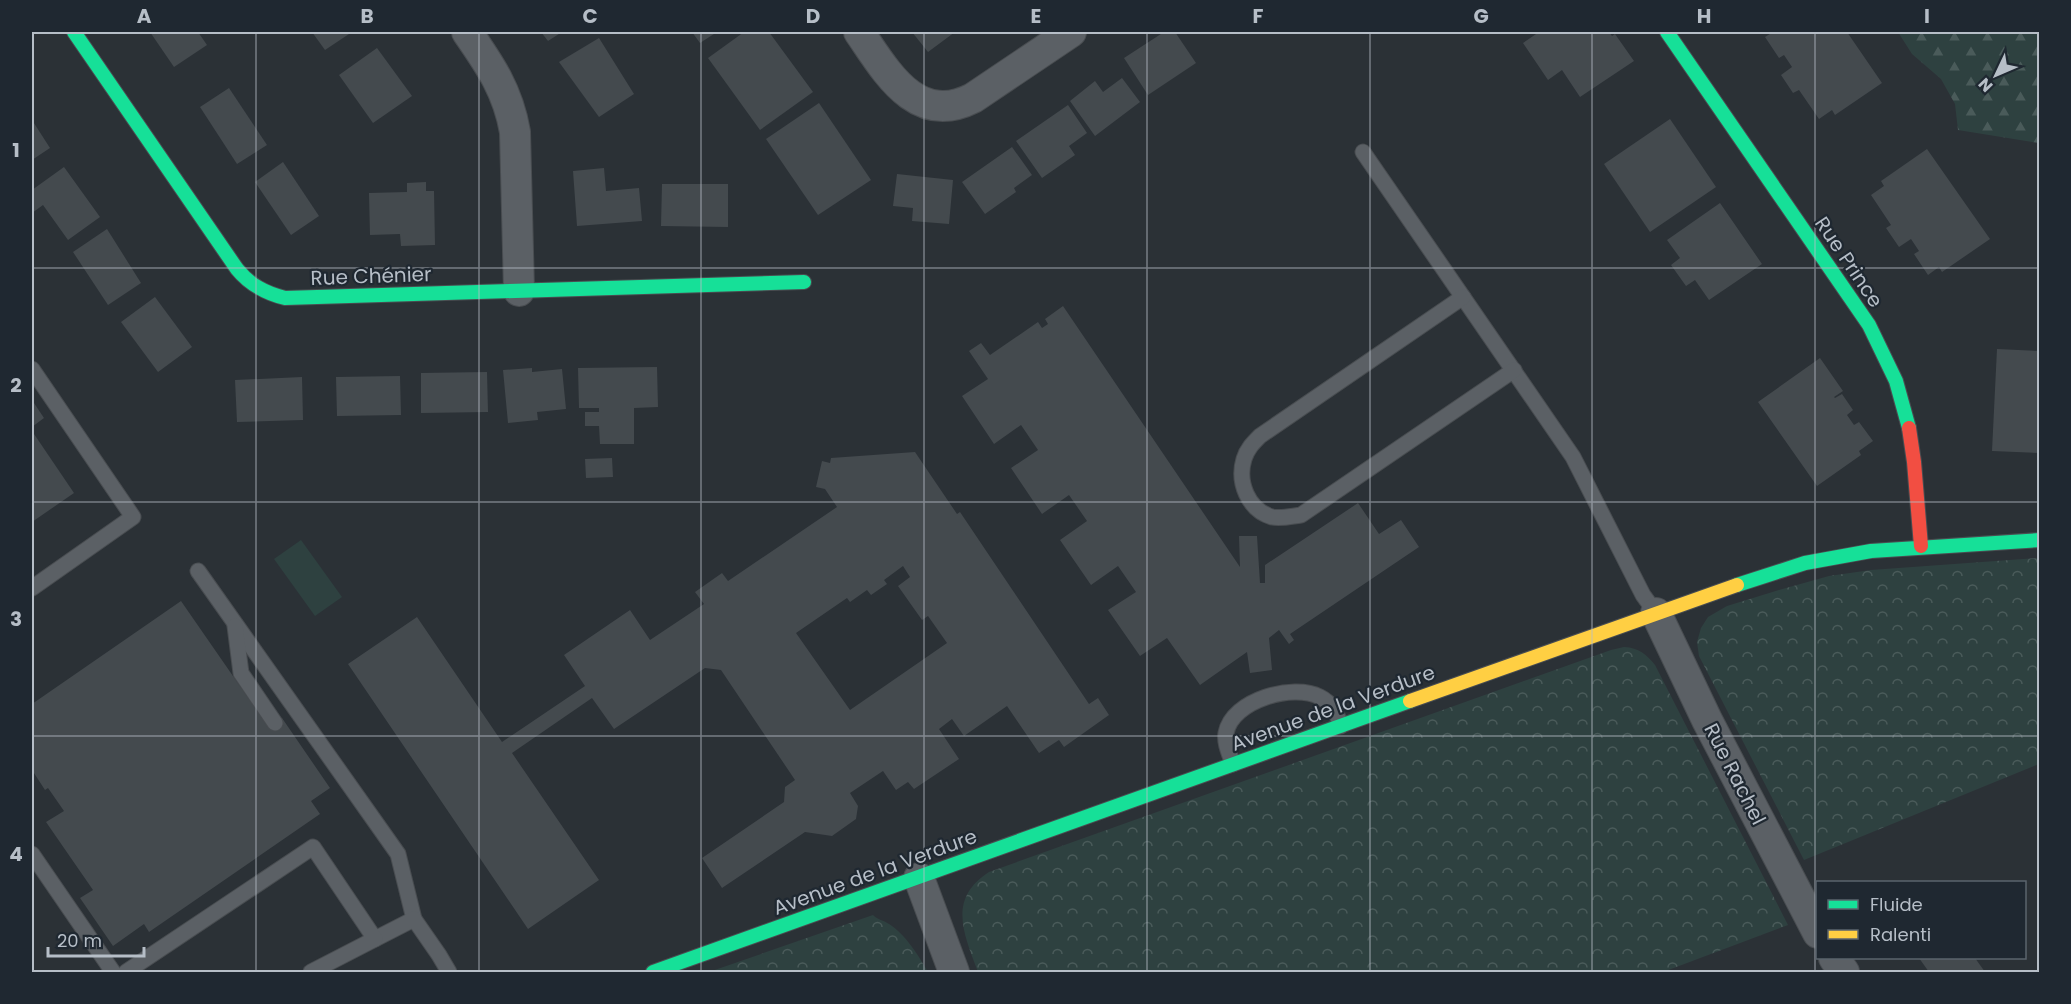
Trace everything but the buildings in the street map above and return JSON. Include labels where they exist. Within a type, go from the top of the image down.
[{"type":"street","name":"Rue Chénier","points":[[74,32],[237,269],[256,288],[265,293],[285,298],[804,282]]},
{"type":"street","points":[[467,32],[496,75],[512,111],[515,132],[519,291]]},
{"type":"street","points":[[859,32],[894,83],[903,91],[915,99],[947,106],[962,104],[974,98],[1071,32]]},
{"type":"street","name":"Rue Prince","points":[[1667,32],[1823,257],[1887,358],[1896,380],[1910,433],[1921,546]]},
{"type":"street","name":"Avenue de la Verdure","points":[[653,972],[1656,613],[1805,563],[1861,552],[1921,546],[2040,540]]},
{"type":"street","name":"Rue Rachel","points":[[1656,613],[1707,720],[1816,929]]},
{"type":"street","points":[[919,878],[954,972]]},
{"type":"street","points":[[1835,959],[1844,972]]},
{"type":"lane","points":[[1363,152],[1573,457],[1643,595],[1656,613]]},
{"type":"lane","points":[[1463,297],[1260,435],[1247,453],[1241,474],[1244,490],[1251,503],[1263,513],[1274,518],[1300,514],[1514,370]]},
{"type":"lane","points":[[32,369],[134,517],[32,588]]},
{"type":"lane","points":[[198,571],[398,855],[414,919],[449,972]]},
{"type":"lane","points":[[234,621],[242,674],[275,723]]},
{"type":"lane","points":[[1233,764],[1225,735],[1228,727],[1245,707],[1266,697],[1293,692],[1318,696],[1332,706],[1341,726]]},
{"type":"lane","points":[[126,972],[313,847],[375,939]]},
{"type":"lane","points":[[32,854],[114,972]]},
{"type":"lane","points":[[311,972],[414,919]]},
{"type":"green space","points":[[1898,32],[2039,32],[2039,143],[1958,130],[1955,104],[1941,79],[1912,54]]},
{"type":"green space","points":[[301,540],[342,597],[315,616],[274,559]]},
{"type":"green space","points":[[2039,558],[2039,764],[1804,860],[1699,656],[1697,642],[1701,628],[1708,617],[1727,606],[1829,576],[1871,570]]},
{"type":"green space","points":[[1624,647],[1642,652],[1655,665],[1788,925],[1663,972],[978,972],[964,931],[963,905],[976,882],[989,872]]},
{"type":"green space","points":[[873,915],[901,933],[928,972],[709,972]]},
{"type":"traffic: fast","points":[[74,32],[237,269],[253,284],[278,296],[285,298],[804,282]]},
{"type":"traffic: fast","points":[[1667,32],[1869,325],[1896,381],[1909,428]]},
{"type":"traffic: fast","points":[[1737,585],[1805,563],[1871,551],[2040,540]]},
{"type":"traffic: fast","points":[[653,972],[1410,701]]},
{"type":"traffic: slow","points":[[1410,701],[1737,585]]},
{"type":"traffic: jam","points":[[1909,428],[1921,546]]}]
